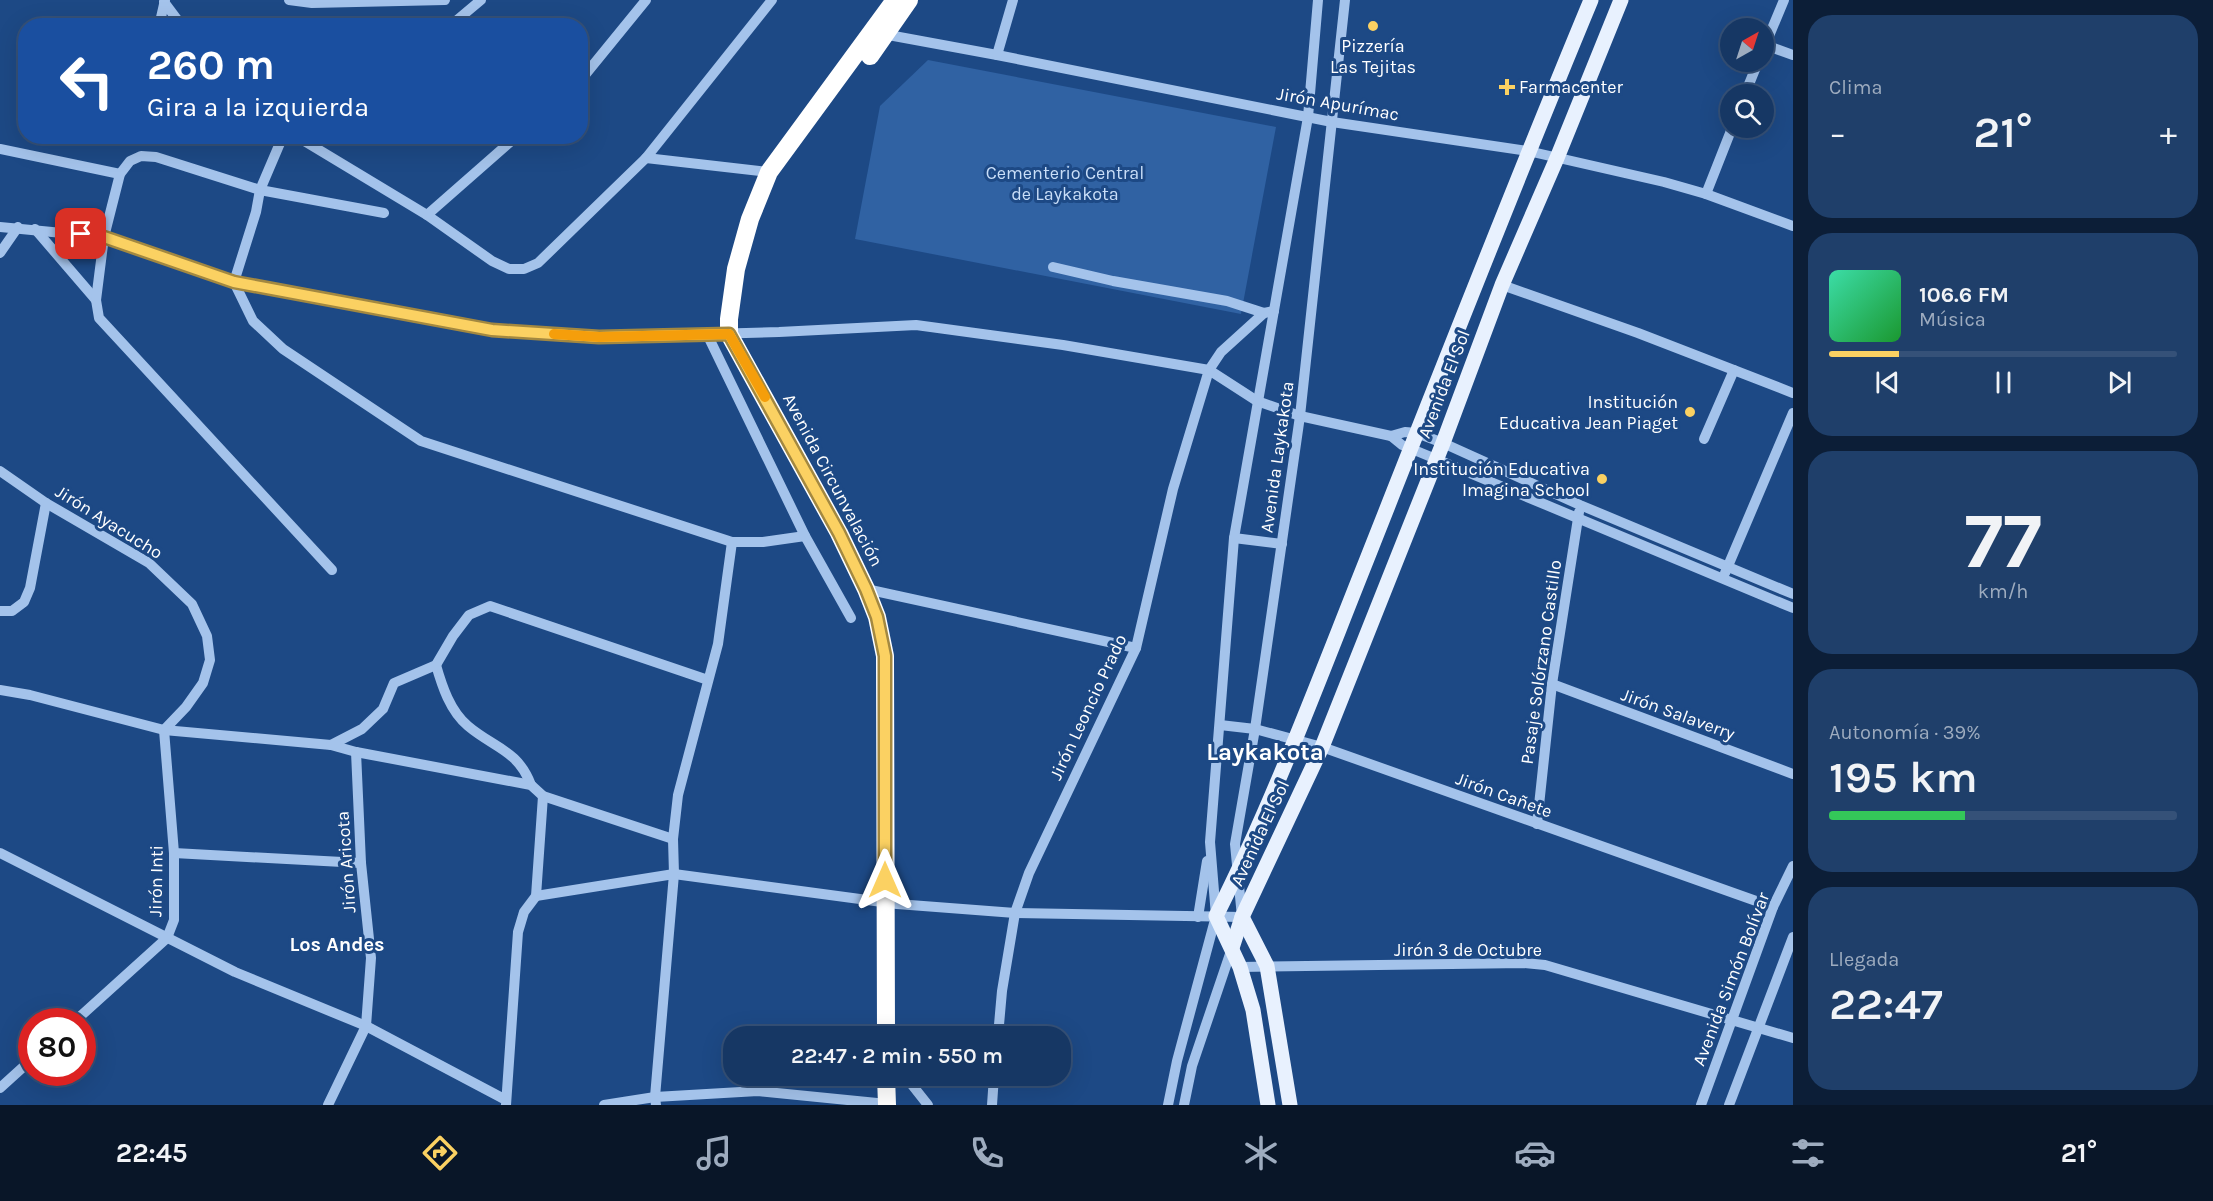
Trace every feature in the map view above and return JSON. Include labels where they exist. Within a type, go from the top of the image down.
[{"type":"highway","points":[[880,33],[895,0]]},
{"type":"highway","points":[[729,334],[736,269],[750,219],[769,172],[810,133],[880,33],[909,0]]},
{"type":"highway","name":"Avenida Circunvalación","points":[[729,334],[833,523],[866,589],[877,617],[885,656],[886,1026]]},
{"type":"highway","points":[[886,1086],[887,1104]]},
{"type":"main road","name":"Avenida El Sol","points":[[1216,916],[1238,873],[1295,740],[1528,151],[1591,0]]},
{"type":"main road","name":"Avenida El Sol","points":[[1232,948],[1242,917],[1322,747],[1443,443],[1502,285],[1557,159],[1621,0]]},
{"type":"main road","points":[[1216,916],[1240,967],[1253,1010],[1268,1105]]},
{"type":"main road","points":[[1242,917],[1267,966],[1290,1105]]},
{"type":"street","points":[[289,0],[443,1]]},
{"type":"street","points":[[460,18],[481,0]]},
{"type":"street","points":[[588,71],[646,0]]},
{"type":"street","points":[[309,144],[427,214],[492,261],[509,269],[524,269],[538,263],[646,158],[772,0]]},
{"type":"street","points":[[996,55],[1013,0]]},
{"type":"street","name":"Avenida Laykakota","points":[[1168,1105],[1177,1061],[1216,916],[1210,842],[1234,538],[1269,312],[1308,117],[1318,0]]},
{"type":"street","name":"Avenida Laykakota","points":[[1242,917],[1235,844],[1255,729],[1300,416],[1345,0]]},
{"type":"street","points":[[1774,24],[1784,0]]},
{"type":"street","points":[[161,18],[164,1]]},
{"type":"street","points":[[164,1],[176,18]]},
{"type":"street","name":"Jirón Apurímac","points":[[880,33],[1332,122],[1528,151],[1664,182],[1706,194],[1793,226]]},
{"type":"street","points":[[1774,49],[1793,55]]},
{"type":"street","points":[[1706,194],[1728,138]]},
{"type":"street","points":[[280,144],[260,190],[256,212],[234,282],[254,321],[283,349],[422,441],[732,542],[763,542],[805,536]]},
{"type":"street","points":[[427,214],[508,144]]},
{"type":"street","points":[[0,148],[120,174]]},
{"type":"street","points":[[332,570],[99,318],[96,300],[104,237],[120,174],[130,161],[141,156],[156,157],[260,190],[384,213]]},
{"type":"street","points":[[646,158],[769,172]]},
{"type":"street","points":[[0,227],[104,237],[234,282],[492,330],[599,337],[729,334],[916,325],[1063,345],[1209,370],[1257,401],[1300,416],[1391,436],[1436,459],[1793,608]]},
{"type":"street","points":[[0,253],[18,227]]},
{"type":"street","points":[[35,229],[96,300]]},
{"type":"street","points":[[1053,267],[1113,281],[1227,301],[1269,312]]},
{"type":"street","points":[[1502,285],[1638,333],[1793,393]]},
{"type":"street","name":"Jirón Leoncio Prado","points":[[999,1026],[1002,991],[1015,913],[1029,873],[1136,648],[1173,489],[1209,370],[1221,352],[1269,312]]},
{"type":"street","points":[[707,334],[805,536],[851,618]]},
{"type":"street","points":[[1704,439],[1734,370]]},
{"type":"street","points":[[1723,578],[1793,413]]},
{"type":"street","points":[[1391,436],[1405,432],[1443,443],[1580,505],[1793,594]]},
{"type":"street","name":"Jirón Ayacucho","points":[[0,471],[148,564],[192,604],[207,636],[210,660],[203,683],[186,708],[164,730]]},
{"type":"street","points":[[0,611],[12,611],[24,603],[30,588],[46,502]]},
{"type":"street","name":"Pasaje Solórzano Castillo","points":[[1536,824],[1552,684],[1580,505]]},
{"type":"street","points":[[1234,538],[1282,544]]},
{"type":"street","points":[[656,1101],[678,795],[718,644],[732,542]]},
{"type":"street","points":[[866,589],[1136,648]]},
{"type":"street","points":[[331,745],[362,729],[383,709],[394,683],[436,665],[469,615],[490,606],[708,680]]},
{"type":"street","points":[[436,665],[442,686],[465,724],[486,741],[512,754],[526,772],[531,785],[543,796],[674,839]]},
{"type":"street","name":"Jirón Salaverry","points":[[1552,684],[1793,774]]},
{"type":"street","points":[[0,690],[30,695],[164,730],[331,745],[356,752],[531,785]]},
{"type":"street","name":"Jirón Cañete","points":[[1220,725],[1255,729],[1322,747],[1773,907]]},
{"type":"street","name":"Jirón Inti","points":[[90,1008],[167,938],[174,920],[174,853],[164,730]]},
{"type":"street","name":"Jirón Aricota","points":[[328,1105],[366,1026],[371,958],[361,863],[356,752]]},
{"type":"street","points":[[0,853],[235,972],[366,1026],[506,1102],[518,932],[524,912],[536,896],[543,796]]},
{"type":"street","points":[[1198,917],[1210,842]]},
{"type":"street","points":[[174,853],[361,863]]},
{"type":"street","name":"Avenida Simón Bolívar","points":[[1701,1105],[1773,907],[1793,866]]},
{"type":"street","points":[[536,896],[674,874],[885,902],[1015,913],[1242,917]]},
{"type":"street","points":[[1729,1105],[1793,937]]},
{"type":"street","points":[[1184,1105],[1192,1066],[1232,948]]},
{"type":"street","name":"Jirón 3 de Octubre","points":[[1240,967],[1524,963],[1545,965],[1793,1038]]},
{"type":"street","points":[[1177,1061],[1192,1066]]},
{"type":"street","points":[[0,1088],[18,1072]]},
{"type":"street","points":[[913,1086],[928,1105]]},
{"type":"street","points":[[992,1105],[993,1086]]},
{"type":"street","points":[[604,1105],[758,1091],[887,1104]]},
{"type":"green space","name":"Cementerio Central de Laykakota","points":[[928,60],[1276,127],[1241,314],[855,239],[880,106]]},
{"type":"slow traffic","points":[[554,334],[599,337],[729,334],[765,397]]},
{"type":"place","name":"Pizzería Las Tejitas","points":[[1373,26]]},
{"type":"place","name":"Farmacenter","points":[[1507,87]]},
{"type":"place","name":"Institución Educativa Jean Piaget","points":[[1690,412]]},
{"type":"place","name":"Institución Educativa Imagina School","points":[[1602,479]]},
{"type":"district","name":"Laykakota","points":[[1265,752]]},
{"type":"district","name":"Los Andes","points":[[337,944]]},
{"type":"route","points":[[81,234],[104,237],[234,282],[492,330],[599,337],[729,334],[839,533],[877,617],[885,656],[885,880]]}]
